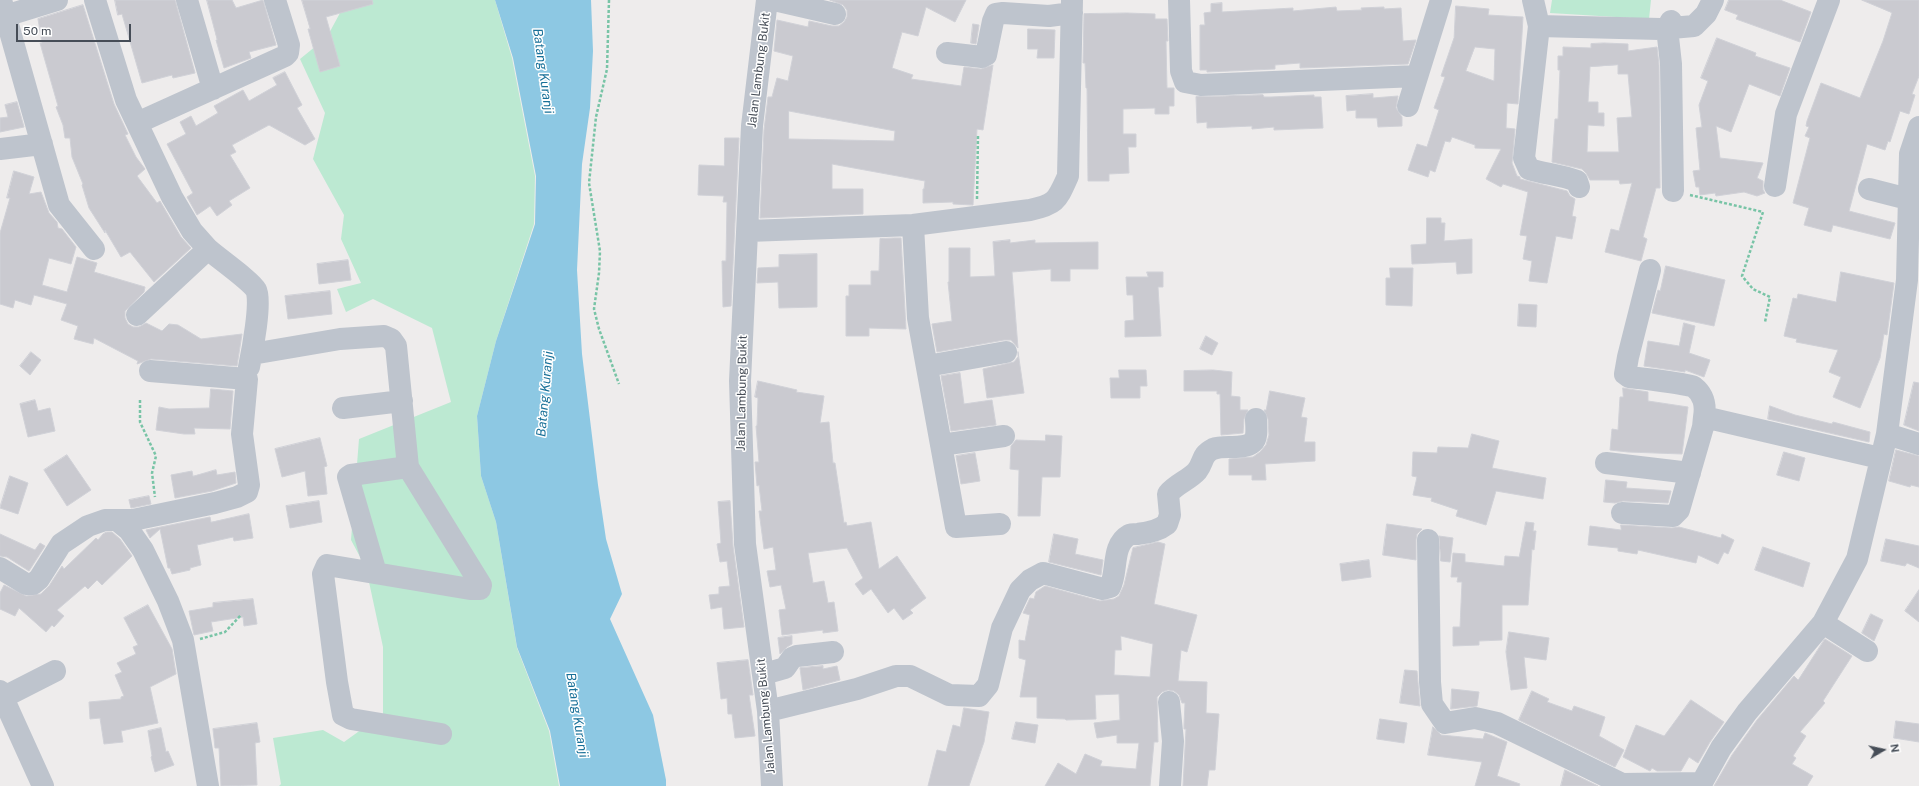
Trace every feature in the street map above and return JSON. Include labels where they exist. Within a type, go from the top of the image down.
[{"type":"street","points":[[56,0],[3,8],[8,53],[42,144],[59,205],[94,249]]},
{"type":"street","points":[[0,568],[26,584],[33,584],[39,579],[61,544],[88,526],[105,520],[133,520],[215,503],[237,497],[247,492],[249,485],[242,434],[247,379],[252,354],[258,298],[256,290],[208,249],[192,231],[172,197],[126,100],[95,0]]},
{"type":"street","points":[[187,0],[214,89]]},
{"type":"street","points":[[137,124],[285,56],[288,53],[289,45],[276,0]]},
{"type":"street","name":"Jalan Lambung Bukit","points":[[767,0],[752,126],[740,381],[745,544],[764,674],[768,711],[772,786]]},
{"type":"street","points":[[774,0],[835,14]]},
{"type":"street","points":[[1179,0],[1181,71],[1185,82],[1201,86],[1417,76]]},
{"type":"street","points":[[1408,106],[1440,0]]},
{"type":"street","points":[[1533,0],[1539,26],[1524,158],[1529,169],[1569,178],[1577,181],[1579,187]]},
{"type":"street","points":[[1539,26],[1669,24],[1694,26],[1706,14],[1713,0]]},
{"type":"street","points":[[1775,186],[1786,114],[1829,0]]},
{"type":"street","points":[[748,231],[914,224],[1030,210],[1049,206],[1060,195],[1068,176],[1072,7],[1049,16],[1003,12],[996,14],[993,21],[986,55],[982,57],[947,53]]},
{"type":"street","points":[[1669,24],[1673,191]]},
{"type":"street","points":[[1428,540],[1430,682],[1432,704],[1445,723],[1475,718],[1497,723],[1622,784],[1701,785],[1722,748],[1747,712],[1823,623],[1857,559],[1880,458],[1887,434],[1907,280],[1910,154],[1919,127]]},
{"type":"street","points":[[0,149],[42,144]]},
{"type":"street","points":[[1869,189],[1908,199]]},
{"type":"street","points":[[914,224],[918,318],[956,527],[1000,524]]},
{"type":"street","points":[[137,315],[208,249]]},
{"type":"street","points":[[1622,512],[1673,516],[1679,510],[1704,427],[1706,406],[1702,395],[1692,386],[1629,377],[1625,374],[1650,270]]},
{"type":"street","points":[[252,354],[340,339],[384,336],[391,339],[396,346],[408,467],[481,584],[480,589],[470,589],[327,565],[323,574],[337,682],[344,715],[351,719],[441,734]]},
{"type":"street","points":[[927,366],[1006,352]]},
{"type":"street","points":[[150,371],[247,379]]},
{"type":"street","points":[[343,408],[402,401]]},
{"type":"street","points":[[1704,417],[1880,458]]},
{"type":"street","points":[[768,711],[857,689],[896,676],[910,676],[949,695],[979,696],[988,685],[1002,628],[1020,590],[1030,580],[1043,573],[1103,589],[1110,587],[1113,581],[1115,560],[1120,543],[1129,535],[1154,532],[1167,524],[1170,515],[1168,494],[1174,487],[1197,471],[1205,454],[1214,448],[1248,445],[1254,442],[1256,438],[1256,418]]},
{"type":"street","points":[[1887,434],[1919,444]]},
{"type":"street","points":[[941,445],[1004,436]]},
{"type":"street","points":[[1606,463],[1690,473]]},
{"type":"street","points":[[376,573],[348,477],[351,475],[408,467]]},
{"type":"street","points":[[118,521],[129,530],[142,550],[168,601],[183,640],[208,786]]},
{"type":"street","points":[[1823,623],[1867,651]]},
{"type":"street","points":[[764,674],[785,668],[792,658],[797,656],[833,652]]},
{"type":"street","points":[[43,786],[1,695],[55,671]]},
{"type":"street","points":[[1169,702],[1173,741],[1170,786]]},
{"type":"path","points":[[609,0],[608,62],[596,117],[589,183],[600,251],[599,273],[594,309],[598,329],[619,384]]},
{"type":"path","points":[[977,216],[978,135]]},
{"type":"path","points":[[1673,191],[1763,212],[1742,276],[1753,289],[1770,297],[1765,322]]},
{"type":"path","points":[[140,400],[140,422],[156,456],[152,473],[157,514]]},
{"type":"path","points":[[183,640],[204,638],[225,632],[241,615]]},
{"type":"green space","points":[[347,0],[495,0],[512,58],[535,176],[534,224],[496,341],[477,416],[481,476],[496,522],[517,648],[549,731],[559,786],[279,786],[281,784],[273,738],[323,730],[344,742],[383,714],[383,647],[366,568],[351,540],[359,439],[451,402],[432,328],[373,299],[346,312],[337,289],[361,283],[341,239],[344,215],[313,159],[325,113],[300,59],[327,37]]},
{"type":"green space","points":[[1552,0],[1651,0],[1649,19],[1550,13]]},
{"type":"water","name":"Batang Kuranji","points":[[495,0],[591,0],[593,51],[590,108],[582,164],[577,270],[582,354],[606,539],[622,594],[610,619],[653,715],[666,786],[560,786],[550,731],[517,647],[496,522],[481,476],[477,416],[496,341],[535,224],[536,176],[513,58]]},
{"type":"building","points":[[115,0],[175,0],[195,73],[173,78],[172,75],[142,83],[122,14],[118,15]]},
{"type":"building","points":[[207,0],[232,0],[236,8],[263,0],[276,45],[249,52],[251,58],[224,68]]},
{"type":"building","points":[[302,0],[372,0],[373,4],[326,17],[340,66],[320,72],[308,29],[310,29]]},
{"type":"building","points":[[830,0],[966,0],[955,22],[926,7],[918,36],[902,32],[892,68],[913,75],[911,79],[961,86],[964,67],[981,69],[993,65],[983,130],[977,129],[973,205],[953,204],[953,202],[923,203],[923,189],[925,181],[832,164],[832,189],[863,189],[863,214],[760,218],[764,130],[768,97],[772,97],[777,78],[788,81],[793,56],[774,51],[777,20],[808,27],[809,21],[839,26],[847,17],[847,10],[843,5]],"holes":[[[789,111],[895,131],[894,141],[789,139]]]},
{"type":"building","points":[[1729,0],[1780,0],[1811,12],[1800,42],[1736,19],[1738,15],[1725,10]]},
{"type":"building","points":[[1862,0],[1919,0],[1919,76],[1912,94],[1915,95],[1909,114],[1900,111],[1890,142],[1888,141],[1885,150],[1867,144],[1849,211],[1895,223],[1890,239],[1833,225],[1831,232],[1804,225],[1809,208],[1793,203],[1810,138],[1805,136],[1809,127],[1806,126],[1807,121],[1821,83],[1860,98],[1883,41],[1892,13]]},
{"type":"building","points":[[1222,3],[1222,12],[1293,8],[1293,11],[1336,7],[1337,11],[1362,10],[1361,8],[1401,8],[1403,41],[1416,40],[1408,64],[1300,68],[1300,63],[1275,65],[1275,69],[1207,72],[1207,70],[1200,70],[1200,25],[1205,25],[1204,13],[1211,12],[1211,4]]},
{"type":"building","points":[[83,5],[114,104],[128,134],[125,135],[136,157],[145,169],[137,176],[157,203],[160,201],[181,237],[191,248],[154,282],[130,252],[121,257],[105,230],[105,233],[89,208],[82,185],[83,184],[72,157],[70,138],[65,138],[63,125],[56,107],[58,106],[40,43],[42,43],[38,19]]},
{"type":"building","points":[[1456,6],[1489,9],[1488,15],[1523,17],[1518,104],[1507,103],[1506,128],[1515,129],[1512,163],[1517,176],[1520,177],[1520,179],[1567,191],[1570,196],[1575,199],[1572,216],[1576,217],[1572,239],[1556,236],[1547,283],[1529,281],[1532,261],[1523,259],[1527,236],[1520,235],[1528,192],[1503,184],[1501,187],[1486,179],[1501,149],[1475,148],[1475,145],[1452,137],[1450,142],[1445,141],[1435,172],[1430,170],[1428,177],[1408,170],[1417,144],[1427,147],[1439,110],[1434,108],[1445,77],[1441,76],[1454,38]],"holes":[[[1475,47],[1495,49],[1494,81],[1466,71]]]},
{"type":"building","points":[[1084,14],[1155,14],[1155,19],[1167,19],[1167,88],[1174,88],[1174,106],[1169,106],[1169,114],[1155,114],[1155,108],[1123,109],[1123,134],[1136,134],[1136,147],[1128,147],[1129,173],[1109,174],[1109,181],[1088,181],[1087,88],[1085,63],[1083,63]]},
{"type":"building","points":[[973,24],[979,25],[976,44],[971,43]]},
{"type":"building","points":[[1028,29],[1055,30],[1054,58],[1037,58],[1038,49],[1028,49]]},
{"type":"building","points":[[1717,38],[1756,53],[1755,56],[1790,68],[1780,96],[1749,84],[1731,132],[1716,126],[1720,158],[1763,163],[1757,178],[1763,181],[1763,190],[1765,193],[1757,196],[1744,192],[1716,196],[1715,193],[1700,195],[1699,187],[1696,187],[1693,171],[1700,170],[1696,128],[1702,127],[1699,105],[1708,81],[1701,78]]},
{"type":"building","points":[[1591,44],[1628,44],[1628,51],[1657,47],[1659,65],[1660,188],[1656,188],[1643,237],[1647,239],[1641,261],[1605,252],[1611,229],[1619,231],[1632,183],[1620,184],[1619,180],[1590,180],[1582,169],[1552,162],[1555,119],[1558,119],[1560,70],[1558,70],[1558,56],[1563,56],[1563,47],[1591,48]],"holes":[[[1618,65],[1618,74],[1628,74],[1632,117],[1617,118],[1619,152],[1587,152],[1588,125],[1604,126],[1604,113],[1598,113],[1598,102],[1588,102],[1590,67]]]},
{"type":"building","points":[[285,72],[302,105],[297,108],[315,139],[305,145],[269,125],[232,145],[236,152],[230,155],[250,188],[229,201],[232,205],[217,216],[210,206],[197,215],[187,197],[193,193],[167,144],[186,134],[180,122],[191,116],[196,126],[218,113],[214,106],[243,90],[249,101],[277,85],[273,78]]},
{"type":"building","points":[[1373,94],[1373,98],[1398,96],[1396,108],[1402,117],[1402,126],[1378,127],[1377,118],[1356,118],[1356,110],[1347,111],[1346,96]]},
{"type":"building","points":[[1263,95],[1264,97],[1314,95],[1314,97],[1321,97],[1323,128],[1274,130],[1274,127],[1252,129],[1252,126],[1207,128],[1207,122],[1197,123],[1196,97]]},
{"type":"building","points":[[17,102],[24,127],[0,132],[0,118],[8,117],[5,105]]},
{"type":"building","points":[[725,138],[739,138],[731,306],[723,307],[722,261],[726,261],[727,202],[723,202],[724,196],[698,195],[699,165],[724,166]]},
{"type":"building","points":[[14,171],[34,177],[29,194],[41,192],[49,213],[57,222],[58,228],[62,229],[76,247],[71,264],[49,258],[42,285],[67,292],[77,257],[97,263],[94,272],[145,287],[144,292],[125,311],[125,318],[128,324],[133,327],[139,327],[146,323],[162,331],[169,324],[178,325],[201,339],[242,334],[237,366],[151,359],[137,364],[138,361],[94,338],[93,344],[74,339],[78,326],[61,320],[67,304],[34,295],[31,305],[15,300],[13,308],[0,304],[0,233],[10,198],[7,198]]},
{"type":"building","points":[[1427,218],[1441,218],[1441,223],[1445,223],[1444,241],[1472,239],[1472,273],[1457,274],[1456,262],[1412,264],[1411,245],[1426,244]]},
{"type":"building","points":[[901,238],[906,329],[869,328],[869,336],[846,336],[846,296],[849,296],[849,285],[871,285],[871,271],[879,271],[880,239]]},
{"type":"building","points":[[1010,240],[1010,243],[1035,240],[1035,243],[1098,242],[1098,269],[1070,269],[1070,281],[1051,281],[1051,269],[1012,272],[1018,348],[1011,340],[1004,340],[937,352],[932,324],[952,321],[948,282],[949,248],[970,248],[970,277],[995,276],[993,242]]},
{"type":"building","points":[[817,254],[817,307],[779,308],[778,282],[757,283],[758,268],[779,267],[779,255]]},
{"type":"building","points":[[348,260],[351,280],[319,284],[317,264]]},
{"type":"building","points":[[1666,266],[1725,280],[1714,326],[1652,313],[1658,290],[1660,291]]},
{"type":"building","points":[[1390,268],[1413,268],[1412,306],[1386,305],[1386,278],[1390,278]]},
{"type":"building","points":[[1147,272],[1163,272],[1163,287],[1158,287],[1161,336],[1125,337],[1125,321],[1134,320],[1133,295],[1127,295],[1126,277],[1148,277]]},
{"type":"building","points":[[1841,272],[1894,283],[1887,335],[1884,334],[1880,358],[1860,408],[1833,397],[1841,377],[1829,372],[1838,350],[1796,342],[1797,339],[1784,336],[1793,298],[1797,299],[1798,294],[1836,302]]},
{"type":"building","points":[[330,291],[332,314],[288,319],[285,296]]},
{"type":"building","points":[[1519,304],[1537,305],[1536,327],[1518,326]]},
{"type":"building","points":[[1684,323],[1695,326],[1689,353],[1710,360],[1704,377],[1685,370],[1685,372],[1644,366],[1648,341],[1679,346]]},
{"type":"building","points":[[1206,336],[1218,343],[1212,355],[1200,349]]},
{"type":"building","points":[[31,352],[41,360],[30,375],[20,366]]},
{"type":"building","points":[[1018,352],[1024,393],[987,398],[983,369],[1014,362],[1018,357]]},
{"type":"building","points":[[1119,370],[1146,370],[1147,386],[1140,386],[1140,398],[1111,398],[1110,378],[1119,378]]},
{"type":"building","points":[[1213,370],[1232,372],[1231,396],[1240,397],[1240,410],[1248,410],[1244,419],[1243,433],[1221,435],[1220,394],[1217,394],[1217,391],[1184,391],[1184,371]]},
{"type":"building","points":[[960,373],[964,404],[992,400],[996,425],[951,431],[941,376]]},
{"type":"building","points":[[758,381],[797,390],[796,392],[824,396],[820,423],[829,422],[833,463],[835,463],[844,523],[846,522],[847,526],[871,522],[879,569],[897,556],[926,598],[910,610],[913,613],[903,620],[894,608],[888,613],[871,589],[863,595],[855,584],[863,578],[847,548],[808,553],[813,583],[824,581],[828,603],[834,602],[838,631],[823,633],[823,630],[782,635],[779,610],[786,609],[781,585],[770,587],[767,571],[776,570],[773,547],[764,549],[759,511],[762,511],[759,485],[757,486],[755,462],[759,462],[756,426],[758,398],[755,397]]},
{"type":"building","points":[[1914,382],[1919,383],[1919,431],[1904,425]]},
{"type":"building","points":[[1623,388],[1648,392],[1648,401],[1688,407],[1682,454],[1610,450],[1612,429],[1618,430],[1620,397],[1623,397]]},
{"type":"building","points":[[211,389],[233,391],[230,429],[194,428],[195,434],[156,430],[159,407],[169,409],[209,408]]},
{"type":"building","points":[[1270,391],[1305,398],[1301,417],[1307,418],[1304,442],[1315,442],[1315,461],[1265,464],[1266,480],[1252,480],[1252,475],[1229,475],[1229,459],[1253,457],[1266,445],[1269,435],[1268,419],[1264,410],[1266,410]]},
{"type":"building","points":[[35,400],[38,411],[50,408],[55,431],[28,437],[20,404]]},
{"type":"building","points":[[1770,406],[1795,415],[1832,424],[1833,422],[1870,432],[1869,442],[1768,419]]},
{"type":"building","points":[[1472,434],[1499,441],[1492,468],[1546,478],[1543,499],[1496,491],[1486,525],[1456,516],[1458,510],[1431,501],[1432,498],[1413,495],[1417,477],[1412,476],[1413,452],[1437,453],[1438,447],[1468,448]]},
{"type":"building","points":[[1046,435],[1062,436],[1060,477],[1042,477],[1040,516],[1018,516],[1019,470],[1010,469],[1011,446],[1016,440],[1045,441]]},
{"type":"building","points":[[320,438],[327,466],[324,467],[327,494],[308,496],[305,471],[282,477],[275,449]]},
{"type":"building","points":[[1896,450],[1919,456],[1919,487],[1911,485],[1910,487],[1889,481]]},
{"type":"building","points":[[1784,452],[1805,458],[1799,481],[1777,475]]},
{"type":"building","points":[[975,453],[980,481],[961,484],[956,456]]},
{"type":"building","points":[[67,455],[91,490],[67,506],[44,470]]},
{"type":"building","points":[[216,470],[217,475],[235,472],[236,483],[212,491],[175,498],[171,475],[192,471],[193,476]]},
{"type":"building","points":[[10,476],[28,483],[18,514],[0,508]]},
{"type":"building","points":[[1606,480],[1627,482],[1626,488],[1671,491],[1668,503],[1623,501],[1615,503],[1604,502]]},
{"type":"building","points":[[149,496],[151,504],[131,508],[129,500]]},
{"type":"building","points":[[319,501],[322,522],[290,528],[286,506]]},
{"type":"building","points":[[730,501],[733,546],[744,627],[724,629],[722,607],[711,609],[709,595],[719,594],[719,587],[730,586],[727,561],[720,562],[717,544],[721,543],[718,502]]},
{"type":"building","points":[[249,514],[253,538],[234,541],[233,537],[197,545],[201,565],[190,568],[190,570],[172,574],[170,568],[168,568],[160,529],[150,538],[146,530],[210,517],[211,522]]},
{"type":"building","points":[[1526,522],[1534,523],[1533,531],[1536,531],[1534,550],[1532,549],[1528,605],[1502,605],[1502,640],[1479,641],[1479,645],[1453,646],[1453,627],[1460,627],[1462,582],[1457,582],[1458,577],[1451,577],[1453,553],[1465,554],[1465,562],[1504,566],[1505,556],[1519,557]]},
{"type":"building","points":[[1387,524],[1422,529],[1417,534],[1416,560],[1383,555]]},
{"type":"building","points":[[1621,525],[1672,528],[1679,527],[1721,538],[1722,534],[1734,540],[1728,554],[1724,552],[1718,564],[1698,555],[1696,563],[1638,550],[1637,554],[1618,551],[1618,548],[1588,545],[1590,526],[1621,530]]},
{"type":"building","points":[[107,532],[112,532],[120,539],[132,556],[102,585],[97,580],[88,589],[85,586],[57,610],[64,616],[54,627],[52,625],[46,632],[19,608],[15,616],[0,609],[0,593],[4,585],[26,596],[41,594],[49,586],[62,566],[64,569],[96,538],[98,540]]},
{"type":"building","points":[[0,534],[35,550],[40,543],[45,546],[29,571],[7,557],[0,556]]},
{"type":"building","points":[[1054,534],[1078,539],[1075,554],[1103,560],[1101,575],[1049,562]]},
{"type":"building","points":[[1439,536],[1453,538],[1450,562],[1441,561]]},
{"type":"building","points":[[1886,539],[1919,546],[1919,568],[1907,563],[1905,566],[1881,561]]},
{"type":"building","points":[[1158,542],[1165,544],[1154,604],[1197,615],[1187,652],[1181,650],[1178,681],[1207,682],[1206,713],[1219,714],[1215,770],[1209,770],[1207,786],[1183,786],[1186,729],[1184,729],[1185,703],[1182,703],[1179,695],[1174,691],[1168,690],[1162,692],[1157,697],[1158,742],[1154,742],[1150,786],[1045,786],[1058,763],[1076,774],[1085,754],[1102,761],[1100,766],[1136,769],[1139,743],[1117,743],[1117,735],[1097,738],[1094,723],[1120,720],[1119,694],[1095,695],[1096,719],[1066,720],[1037,718],[1037,697],[1020,697],[1026,660],[1019,658],[1019,640],[1025,641],[1030,615],[1023,613],[1030,598],[1034,599],[1036,592],[1045,586],[1100,601],[1114,599],[1119,596],[1124,585],[1133,548]],"holes":[[[1121,636],[1153,644],[1150,677],[1114,675],[1115,650],[1121,650]]]},
{"type":"building","points":[[1763,547],[1810,563],[1803,587],[1755,570]]},
{"type":"building","points":[[1369,560],[1371,577],[1342,581],[1340,564]]},
{"type":"building","points":[[1919,590],[1919,622],[1905,611]]},
{"type":"building","points":[[253,599],[257,624],[244,626],[243,617],[211,622],[213,631],[194,635],[189,611],[213,607],[213,603]]},
{"type":"building","points":[[148,605],[172,649],[176,674],[150,687],[158,723],[121,731],[123,742],[104,744],[100,718],[90,719],[89,702],[121,699],[121,697],[124,696],[115,675],[122,672],[117,663],[136,654],[133,647],[138,645],[124,618]]},
{"type":"building","points":[[1871,614],[1883,620],[1874,641],[1862,633]]},
{"type":"building","points":[[1509,632],[1549,638],[1546,660],[1524,657],[1527,688],[1511,690],[1506,652]]},
{"type":"building","points":[[792,636],[792,644],[780,654],[778,638]]},
{"type":"building","points":[[1825,639],[1852,656],[1823,701],[1825,703],[1800,732],[1806,736],[1793,756],[1796,758],[1792,764],[1813,776],[1807,786],[1714,786],[1732,755],[1757,720],[1794,676],[1798,680]]},
{"type":"building","points":[[748,660],[753,695],[749,695],[755,736],[735,738],[732,714],[728,714],[727,698],[721,699],[717,663]]},
{"type":"building","points":[[823,666],[823,669],[837,666],[840,680],[803,690],[800,668]]},
{"type":"building","points":[[1405,670],[1417,671],[1420,706],[1400,703]]},
{"type":"building","points":[[1452,689],[1479,692],[1477,706],[1451,709]]},
{"type":"building","points":[[1532,691],[1549,699],[1547,702],[1572,711],[1574,706],[1605,717],[1599,736],[1624,750],[1615,767],[1519,720]]},
{"type":"building","points":[[1691,700],[1724,722],[1698,763],[1689,757],[1681,771],[1657,771],[1652,768],[1650,771],[1623,757],[1636,725],[1664,736]]},
{"type":"building","points":[[964,708],[989,712],[984,742],[969,786],[928,786],[937,750],[946,752],[953,725],[960,727]]},
{"type":"building","points":[[1380,719],[1407,723],[1404,743],[1377,739]]},
{"type":"building","points":[[1896,721],[1919,724],[1919,742],[1894,738]]},
{"type":"building","points":[[1016,722],[1038,725],[1035,743],[1012,739]]},
{"type":"building","points":[[257,723],[260,742],[255,743],[257,785],[221,786],[219,748],[215,748],[213,729]]},
{"type":"building","points":[[1433,727],[1441,735],[1483,739],[1485,733],[1507,742],[1497,776],[1520,784],[1519,786],[1475,786],[1482,762],[1428,755]]},
{"type":"building","points":[[161,728],[166,752],[168,751],[174,765],[155,772],[151,757],[148,731]]},
{"type":"building","points":[[1565,770],[1598,786],[1561,786]]}]
